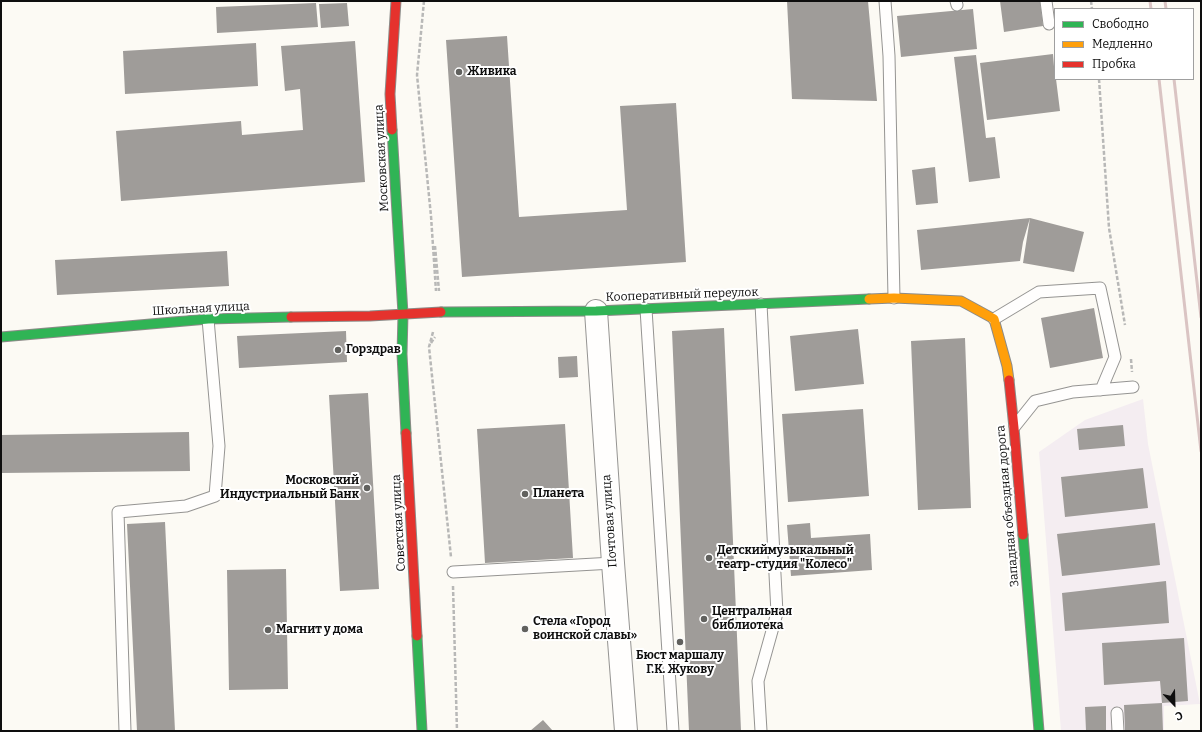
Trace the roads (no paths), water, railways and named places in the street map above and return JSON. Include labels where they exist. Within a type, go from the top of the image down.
[{"type":"main road","name":"Московская улица","points":[[396,1],[390,94],[403,314]]},
{"type":"main road","name":"Кооперативный переулок","points":[[403,314],[437,312],[596,311],[894,298],[961,300],[994,319]]},
{"type":"main road","name":"Школьная улица","points":[[1,337],[208,319],[403,314]]},
{"type":"main road","name":"Советская улица","points":[[403,314],[402,354],[422,731]]},
{"type":"main road","name":"Западная объездная дорога","points":[[994,319],[1007,366],[1014,428],[1039,731]]},
{"type":"street","name":"Почтовая улица","points":[[596,311],[626,731]]},
{"type":"lane","points":[[885,1],[889,56],[894,298]]},
{"type":"lane","points":[[1046,1],[1049,24]]},
{"type":"lane","points":[[994,319],[1039,292],[1100,288],[1115,357],[1101,390]]},
{"type":"lane","points":[[760,731],[758,681],[777,613],[761,304]]},
{"type":"lane","points":[[646,309],[673,731]]},
{"type":"lane","points":[[126,731],[118,512],[186,506],[215,496],[219,446],[208,319]]},
{"type":"lane","points":[[1014,428],[1035,402],[1073,392],[1133,387]]},
{"type":"lane","points":[[452,568],[613,563]]},
{"type":"lane","points":[[1118,713],[1118,731]]},
{"type":"railway","points":[[1150,1],[1151,8]]},
{"type":"railway","points":[[1165,1],[1166,8]]},
{"type":"railway","points":[[1159,80],[1201,451]]},
{"type":"railway","points":[[1174,80],[1201,317]]},
{"type":"place","name":"Живика","points":[[459,72]]},
{"type":"place","name":"Горздрав","points":[[338,350]]},
{"type":"place","name":"Московский Индустриальный Банк","points":[[367,488]]},
{"type":"place","name":"Планета","points":[[525,494]]},
{"type":"place","name":"Детскиймузыкальный театр-студия \"Колесо\"","points":[[709,558]]},
{"type":"place","name":"Центральная библиотека","points":[[704,619]]},
{"type":"place","name":"Стела «Город воинской славы»","points":[[525,629]]},
{"type":"place","name":"Магнит у дома","points":[[268,630]]},
{"type":"place","name":"Бюст маршалу Г.К. Жукову","points":[[680,642]]}]
